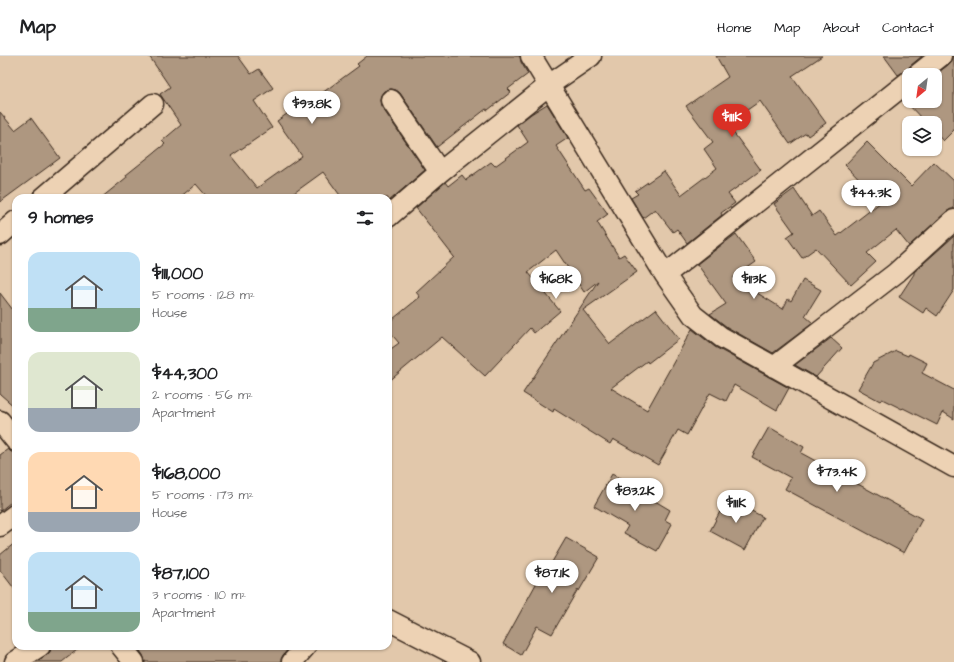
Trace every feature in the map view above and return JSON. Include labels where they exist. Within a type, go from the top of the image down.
[{"type":"street","points":[[531,56],[665,274],[693,315],[721,337],[954,466]]},
{"type":"street","points":[[392,214],[440,172],[549,85],[591,56]]},
{"type":"street","points":[[926,68],[941,56]]},
{"type":"street","points":[[665,274],[902,87]]},
{"type":"street","points":[[391,100],[440,172]]},
{"type":"street","points":[[48,194],[154,104]]},
{"type":"street","points":[[774,367],[896,273],[954,220]]},
{"type":"street","points":[[0,235],[12,224]]},
{"type":"street","points":[[0,421],[12,436]]},
{"type":"street","points":[[0,526],[12,517]]},
{"type":"street","points":[[392,622],[460,660]]},
{"type":"street","points":[[15,662],[34,650]]},
{"type":"street","points":[[124,650],[134,662]]},
{"type":"street","points":[[292,662],[302,650]]},
{"type":"building","points":[[149,56],[238,56],[251,74],[259,69],[273,88],[254,101],[272,128],[231,156],[257,188],[302,156],[277,121],[316,93],[318,96],[359,66],[357,64],[367,56],[520,56],[521,62],[528,74],[508,89],[511,92],[488,110],[486,109],[437,147],[400,93],[391,89],[384,91],[380,100],[381,106],[425,170],[392,199],[392,194],[339,194],[323,172],[293,194],[205,194],[196,184],[184,194],[106,194],[127,177],[126,175],[165,144],[162,141],[181,125],[160,94],[170,87]]},
{"type":"building","points":[[716,56],[822,56],[792,76],[826,123],[808,136],[806,133],[790,144],[760,101],[727,124],[761,170],[728,194],[735,203],[721,213],[722,215],[687,243],[677,229],[673,232],[655,209],[643,218],[631,198],[638,194],[635,191],[664,171],[681,195],[717,168],[704,149],[713,142],[686,106],[728,77]]},
{"type":"building","points":[[884,56],[922,56],[908,68],[902,68],[902,73],[898,75]]},
{"type":"building","points":[[952,56],[954,56],[954,130],[943,141],[942,116],[919,116],[912,108],[942,108],[942,70],[952,61]]},
{"type":"building","points":[[547,104],[568,138],[556,146],[585,190],[589,188],[608,214],[597,222],[619,257],[624,254],[637,272],[583,310],[610,344],[656,309],[679,339],[648,363],[647,361],[611,388],[647,410],[692,329],[715,347],[789,388],[777,410],[734,385],[726,401],[710,393],[687,435],[678,430],[658,465],[613,439],[610,444],[554,409],[553,412],[523,393],[598,281],[584,292],[556,250],[528,272],[560,311],[534,333],[530,328],[485,376],[442,337],[392,379],[392,348],[399,343],[392,335],[392,320],[420,297],[416,292],[454,257],[416,208],[445,182],[448,186],[462,175],[466,180],[491,162],[495,166],[528,142],[517,125]]},
{"type":"building","points":[[0,112],[15,130],[31,118],[60,158],[0,202]]},
{"type":"building","points":[[867,142],[911,186],[934,162],[954,181],[954,209],[946,212],[909,246],[896,230],[867,253],[876,262],[851,285],[816,248],[802,258],[787,237],[794,232],[774,204],[794,189],[812,216],[819,211],[837,236],[881,202],[845,165]]},
{"type":"building","points":[[736,234],[756,262],[733,278],[783,309],[788,299],[791,301],[803,280],[821,290],[805,316],[813,323],[773,353],[727,327],[710,314],[726,304],[697,264]]},
{"type":"building","points":[[954,236],[954,290],[937,316],[926,308],[923,313],[899,297],[914,272]]},
{"type":"building","points":[[0,293],[12,309],[12,404],[0,394]]},
{"type":"building","points":[[831,338],[842,348],[816,377],[795,365]]},
{"type":"building","points":[[896,351],[908,356],[909,354],[927,363],[922,373],[954,390],[954,419],[943,412],[937,425],[882,399],[880,401],[858,389],[873,363]]},
{"type":"building","points":[[769,427],[804,447],[801,453],[922,519],[904,553],[785,489],[791,478],[752,457]]},
{"type":"building","points":[[8,449],[12,452],[12,501],[0,511],[0,455]]},
{"type":"building","points":[[612,474],[670,510],[665,520],[672,524],[657,551],[624,533],[628,526],[594,506]]},
{"type":"building","points":[[727,498],[763,517],[745,550],[710,531]]},
{"type":"building","points":[[566,538],[599,557],[579,591],[578,589],[552,634],[537,626],[521,655],[503,644],[542,573],[545,574]]},
{"type":"building","points":[[12,545],[12,586],[0,570],[0,555]]},
{"type":"building","points":[[50,650],[77,650],[62,662],[36,662],[50,652]]},
{"type":"building","points":[[287,650],[283,655],[281,662],[145,662],[140,651]]}]
